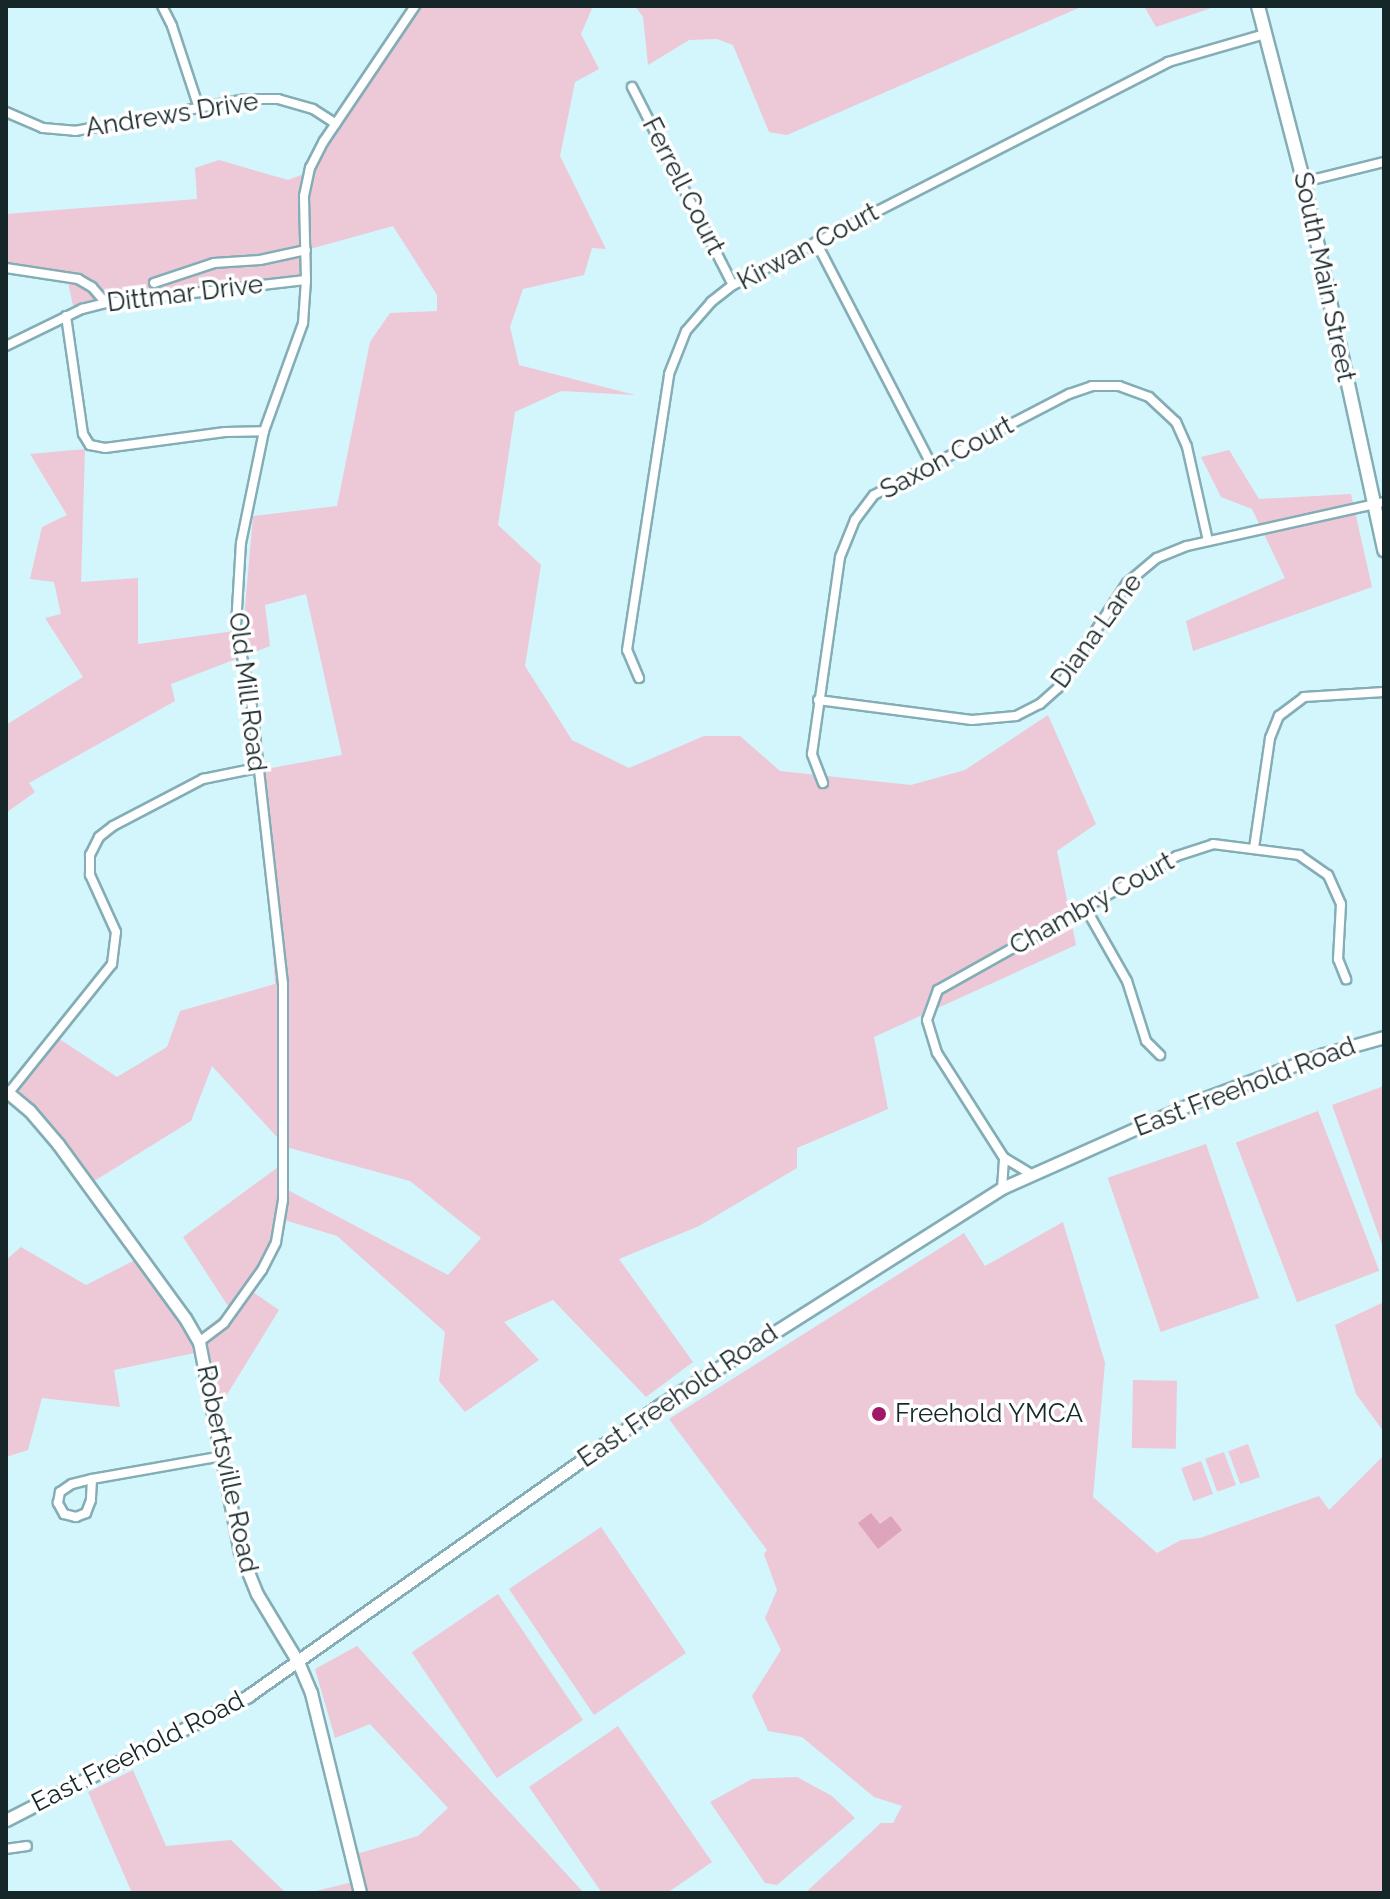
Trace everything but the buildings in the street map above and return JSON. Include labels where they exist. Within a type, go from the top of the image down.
[{"type":"main road","name":"South Main Street","points":[[1258,6],[1304,182],[1379,504],[1384,550]]},
{"type":"main road","name":"East Freehold Road","points":[[6,1820],[207,1719],[298,1662],[660,1405],[1002,1188],[1260,1076],[1384,1037]]},
{"type":"main road","name":"Robertsville Road","points":[[7,1093],[58,1144],[185,1318],[199,1342],[245,1568],[298,1662],[315,1707],[360,1893]]},
{"type":"street","points":[[162,6],[172,26],[199,108]]},
{"type":"street","name":"Old Mill Road","points":[[199,1342],[224,1323],[262,1270],[276,1242],[282,1215],[283,984],[252,707],[236,626],[235,596],[241,543],[264,431],[300,336],[306,280],[305,185],[318,151],[415,6]]},
{"type":"street","name":"Kirwan Court","points":[[639,678],[627,650],[669,374],[686,331],[733,285],[816,242],[1168,62],[1265,34]]},
{"type":"street","name":"Ferrell Court","points":[[632,87],[733,285]]},
{"type":"street","name":"Andrews Drive","points":[[6,112],[43,128],[75,131],[246,99],[278,99],[313,109],[336,124]]},
{"type":"street","points":[[1304,182],[1384,162]]},
{"type":"street","points":[[816,242],[931,464]]},
{"type":"street","points":[[154,283],[214,263],[260,260],[306,250]]},
{"type":"street","points":[[6,268],[78,279],[92,287],[106,303]]},
{"type":"street","name":"Dittmar Drive","points":[[6,346],[66,316],[106,303],[306,280]]},
{"type":"street","points":[[66,316],[83,434],[90,445],[99,449],[234,431],[264,431]]},
{"type":"street","name":"Saxon Court","points":[[823,783],[812,754],[840,557],[855,520],[874,495],[1080,389],[1106,385],[1131,389],[1165,409],[1180,429],[1187,447],[1208,541]]},
{"type":"street","name":"Diana Lane","points":[[818,700],[972,720],[1016,716],[1040,704],[1066,679],[1135,574],[1169,551],[1379,504]]},
{"type":"street","points":[[1254,848],[1270,738],[1279,716],[1304,697],[1384,692]]},
{"type":"street","points":[[7,1093],[112,964],[116,932],[90,875],[90,855],[99,837],[113,826],[203,779],[257,768]]},
{"type":"street","name":"Chambry Court","points":[[1031,1174],[1004,1158],[937,1053],[927,1020],[938,990],[1189,850],[1213,844],[1299,855],[1328,875],[1341,904],[1338,959],[1346,979]]},
{"type":"street","points":[[1085,907],[1127,981],[1146,1041],[1160,1055]]},
{"type":"street","points":[[1002,1188],[1004,1158]]},
{"type":"street","points":[[92,1479],[91,1500],[86,1513],[76,1517],[64,1514],[58,1503],[60,1492],[72,1484],[92,1479],[222,1456]]},
{"type":"street","points":[[6,1849],[27,1846]]},
{"type":"shaded area","points":[[419,6],[593,6],[581,34],[599,69],[575,82],[560,156],[606,249],[592,248],[584,275],[523,289],[510,327],[519,365],[635,395],[561,391],[515,412],[498,525],[541,565],[525,666],[572,740],[629,768],[704,736],[740,736],[780,771],[911,785],[965,770],[1048,715],[1096,824],[1057,851],[1076,945],[874,1037],[888,1109],[797,1148],[797,1168],[699,1226],[619,1259],[693,1362],[646,1397],[553,1300],[504,1322],[539,1360],[465,1412],[439,1381],[445,1332],[337,1236],[281,1219],[247,1288],[279,1310],[215,1414],[204,1351],[114,1370],[120,1407],[42,1398],[28,1450],[6,1457],[6,1260],[21,1247],[86,1285],[137,1259],[196,1336],[230,1309],[183,1237],[285,1162],[284,1188],[448,1275],[481,1238],[410,1181],[286,1147],[212,1066],[191,1121],[91,1183],[18,1089],[58,1038],[117,1077],[167,1047],[180,1011],[275,984],[261,770],[342,755],[306,594],[265,605],[270,646],[171,684],[175,701],[29,783],[35,792],[6,813],[6,725],[83,677],[45,618],[61,614],[54,582],[30,579],[42,527],[67,515],[30,454],[85,449],[81,582],[138,578],[138,644],[243,630],[253,516],[337,506],[370,342],[390,313],[437,311],[437,295],[393,226],[310,249],[310,276],[74,310],[67,278],[85,277],[6,262],[6,214],[197,199],[195,168],[219,160],[288,180],[309,172],[379,54]]},
{"type":"shaded area","points":[[635,6],[1083,6],[787,135],[769,132],[733,45],[717,39],[689,40],[648,65],[643,17]]},
{"type":"shaded area","points":[[1144,6],[1217,6],[1156,27]]},
{"type":"shaded area","points":[[1229,450],[1259,499],[1351,494],[1372,587],[1193,651],[1186,621],[1285,578],[1252,509],[1221,497],[1201,457]]},
{"type":"shaded area","points":[[1384,1086],[1384,1250],[1332,1105]]},
{"type":"shaded area","points":[[1318,1111],[1379,1271],[1297,1302],[1236,1143]]},
{"type":"shaded area","points":[[1206,1144],[1259,1298],[1161,1332],[1108,1178]]},
{"type":"shaded area","points":[[1063,1222],[1105,1363],[1093,1497],[1157,1553],[1181,1540],[1200,1538],[1319,1496],[1329,1510],[1384,1455],[1384,1893],[805,1893],[881,1823],[893,1823],[902,1806],[874,1797],[802,1737],[768,1731],[752,1696],[781,1650],[765,1618],[777,1590],[764,1554],[767,1550],[669,1419],[964,1233],[985,1266]]},
{"type":"shaded area","points":[[1384,1302],[1384,1432],[1356,1394],[1335,1325]]},
{"type":"shaded area","points":[[1133,1380],[1177,1381],[1176,1449],[1132,1448]]},
{"type":"shaded area","points":[[1248,1444],[1260,1477],[1240,1484],[1228,1451]]},
{"type":"shaded area","points":[[1224,1452],[1236,1485],[1217,1492],[1205,1459]]},
{"type":"shaded area","points":[[1201,1461],[1213,1494],[1193,1501],[1181,1468]]},
{"type":"shaded area","points":[[871,1513],[880,1524],[891,1516],[902,1530],[878,1549],[858,1523]]},
{"type":"shaded area","points":[[601,1527],[686,1653],[594,1715],[509,1589]]},
{"type":"shaded area","points":[[498,1594],[583,1720],[497,1778],[412,1652]]},
{"type":"shaded area","points":[[357,1646],[584,1893],[308,1893],[357,1881],[353,1855],[418,1836],[448,1808],[370,1724],[335,1738],[315,1669]]},
{"type":"shaded area","points":[[618,1726],[712,1862],[667,1893],[602,1893],[529,1787]]},
{"type":"shaded area","points":[[133,1770],[166,1846],[231,1840],[286,1893],[132,1893],[88,1792]]},
{"type":"shaded area","points":[[797,1777],[832,1796],[855,1818],[777,1885],[765,1883],[710,1802],[752,1779]]},
{"type":"place","name":"Freehold YMCA","points":[[879,1414]]}]
